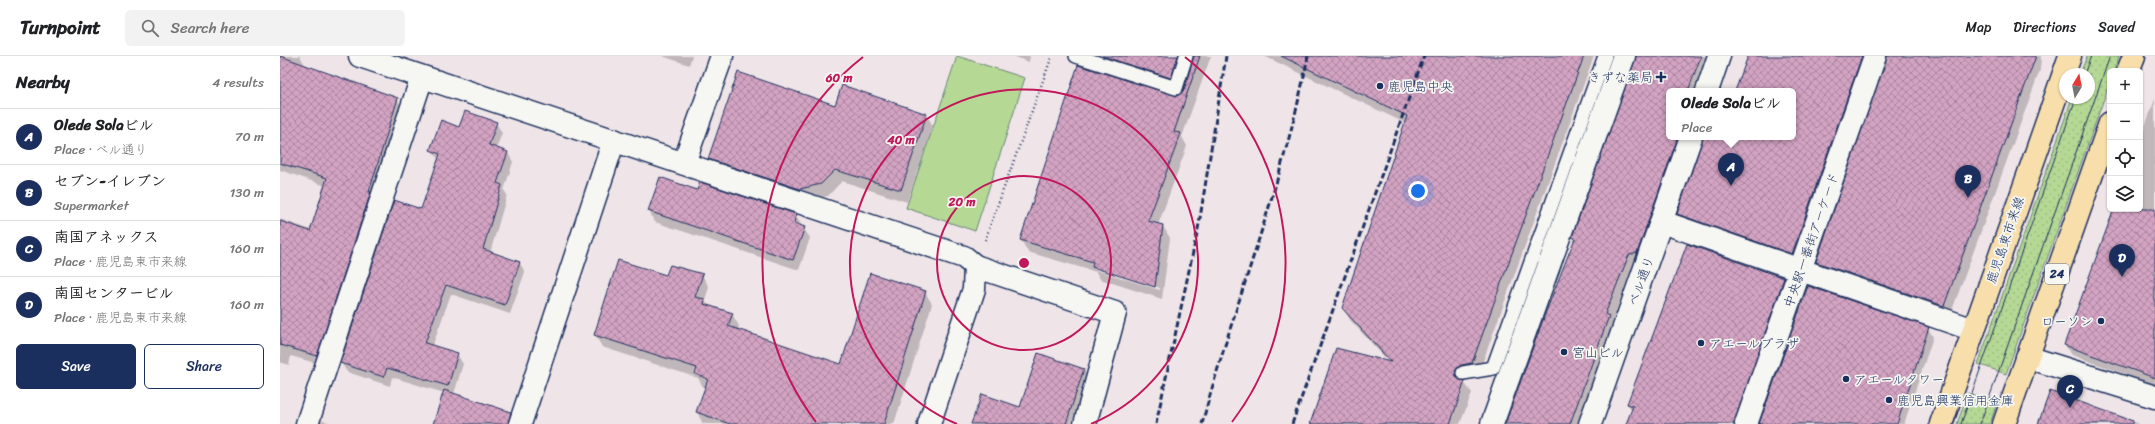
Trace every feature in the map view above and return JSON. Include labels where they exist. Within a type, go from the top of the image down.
[{"type":"main road","name":"鹿児島東市来線","points":[[1941,424],[2070,56]]},
{"type":"main road","points":[[2129,68],[2134,56]]},
{"type":"main road","name":"24","points":[[2004,424],[2107,131]]},
{"type":"street","points":[[360,56],[964,257],[975,266],[1115,313],[1085,424]]},
{"type":"street","points":[[684,163],[722,56]]},
{"type":"street","points":[[1492,424],[1624,56]]},
{"type":"street","points":[[1708,88],[1719,56]]},
{"type":"street","name":"中央駅一番街アーケード","points":[[1746,424],[1875,56]]},
{"type":"street","points":[[307,424],[422,77]]},
{"type":"street","points":[[520,424],[614,140]]},
{"type":"street","name":"ベル通り","points":[[1590,424],[1690,140]]},
{"type":"street","points":[[1662,222],[1974,330]]},
{"type":"street","points":[[929,424],[974,289],[975,266]]},
{"type":"street","points":[[2027,357],[2155,397]]},
{"type":"lane","points":[[1076,56],[1176,88],[1186,56]]},
{"type":"lane","points":[[1463,373],[1493,368],[1605,56]]},
{"type":"path","points":[[975,266],[1052,56]]},
{"type":"green space","points":[[957,56],[1025,78],[975,231],[906,208]]},
{"type":"green space","points":[[2087,56],[2119,56],[2115,68],[2107,68],[2107,90],[2006,374],[1978,364],[2070,104],[2095,104],[2095,68],[2082,68]]},
{"type":"green space","points":[[1968,393],[1997,403],[1990,424],[1957,424]]},
{"type":"building","points":[[280,56],[398,98],[369,192],[371,192],[317,356],[280,345],[280,221],[310,231],[327,178],[280,163]]},
{"type":"building","points":[[1102,56],[1178,56],[1171,78]]},
{"type":"building","points":[[1194,56],[1200,56],[1174,132],[1181,133],[1148,221],[1163,225],[1155,287],[1092,267],[1093,262],[1020,240],[1078,65],[1177,96],[1184,90]]},
{"type":"building","points":[[1281,56],[1584,56],[1472,363],[1461,365],[1455,371],[1457,378],[1465,381],[1450,424],[1310,424],[1336,348],[1391,362],[1342,308],[1407,116]]},
{"type":"building","points":[[1636,56],[1701,56],[1689,88],[1666,88],[1666,140],[1677,140],[1637,253],[1629,255],[1605,314],[1609,316],[1570,424],[1505,424],[1575,238],[1572,237]]},
{"type":"building","points":[[1748,56],[1862,56],[1792,254],[1677,214],[1702,140],[1796,140],[1796,88],[1736,88]]},
{"type":"building","points":[[1887,56],[2036,56],[1944,306],[1816,262]]},
{"type":"building","points":[[738,72],[835,105],[842,85],[927,114],[901,190],[835,170],[821,184],[800,189],[708,159]]},
{"type":"building","points":[[465,111],[497,122],[489,145],[508,152],[497,183],[502,185],[483,249],[520,262],[505,305],[446,285],[425,343],[458,353],[448,386],[387,368],[384,377],[340,363],[394,200],[421,209],[440,154],[430,150],[441,120],[459,127]]},
{"type":"building","points":[[660,177],[697,190],[700,182],[796,214],[794,223],[805,227],[793,260],[648,211]]},
{"type":"building","points":[[2143,209],[2155,209],[2155,378],[2064,345],[2113,212],[2143,212]]},
{"type":"building","name":"アエールプラザ","points":[[1687,244],[1784,278],[1734,424],[1626,424],[1633,406],[1627,404]]},
{"type":"building","points":[[618,260],[666,275],[670,265],[703,274],[695,297],[705,299],[704,304],[733,313],[728,326],[841,364],[870,273],[926,291],[884,424],[730,424],[696,412],[708,379],[695,374],[697,368],[594,335]]},
{"type":"building","name":"アエールタワー","points":[[1808,286],[1929,327],[1897,424],[1759,424]]},
{"type":"building","points":[[1038,353],[1084,369],[1066,424],[971,424],[982,394],[1020,407]]},
{"type":"building","points":[[444,390],[511,412],[508,424],[433,424]]},
{"type":"building","points":[[2050,391],[2133,421],[2133,424],[2038,424]]},
{"type":"tram line","points":[[2086,68],[2091,56]]},
{"type":"tram line","points":[[1980,424],[2110,56]]},
{"type":"tram line","points":[[1961,424],[2074,104]]},
{"type":"railway","points":[[1156,424],[1199,224],[1226,56]]},
{"type":"railway","points":[[1202,424],[1229,332],[1273,195],[1298,103],[1308,56]]},
{"type":"railway","points":[[1292,424],[1424,56]]},
{"type":"place","name":"きずな薬局","points":[[1661,77]]},
{"type":"place","name":"鹿児島中央","points":[[1380,86]]},
{"type":"place","name":"Olede Solaビル","points":[[1731,186]]},
{"type":"place","name":"セブン-イレブン","points":[[1968,198]]},
{"type":"place","name":"南国センタービル","points":[[2122,277]]},
{"type":"place","name":"ローソン","points":[[2101,321]]},
{"type":"place","name":"アエールプラザ","points":[[1701,343]]},
{"type":"place","name":"宮山ビル","points":[[1564,352]]},
{"type":"place","name":"アエールタワー","points":[[1846,379]]},
{"type":"place","name":"鹿児島興業信用金庫","points":[[1889,400]]},
{"type":"place","name":"南国アネックス","points":[[2070,408]]}]
